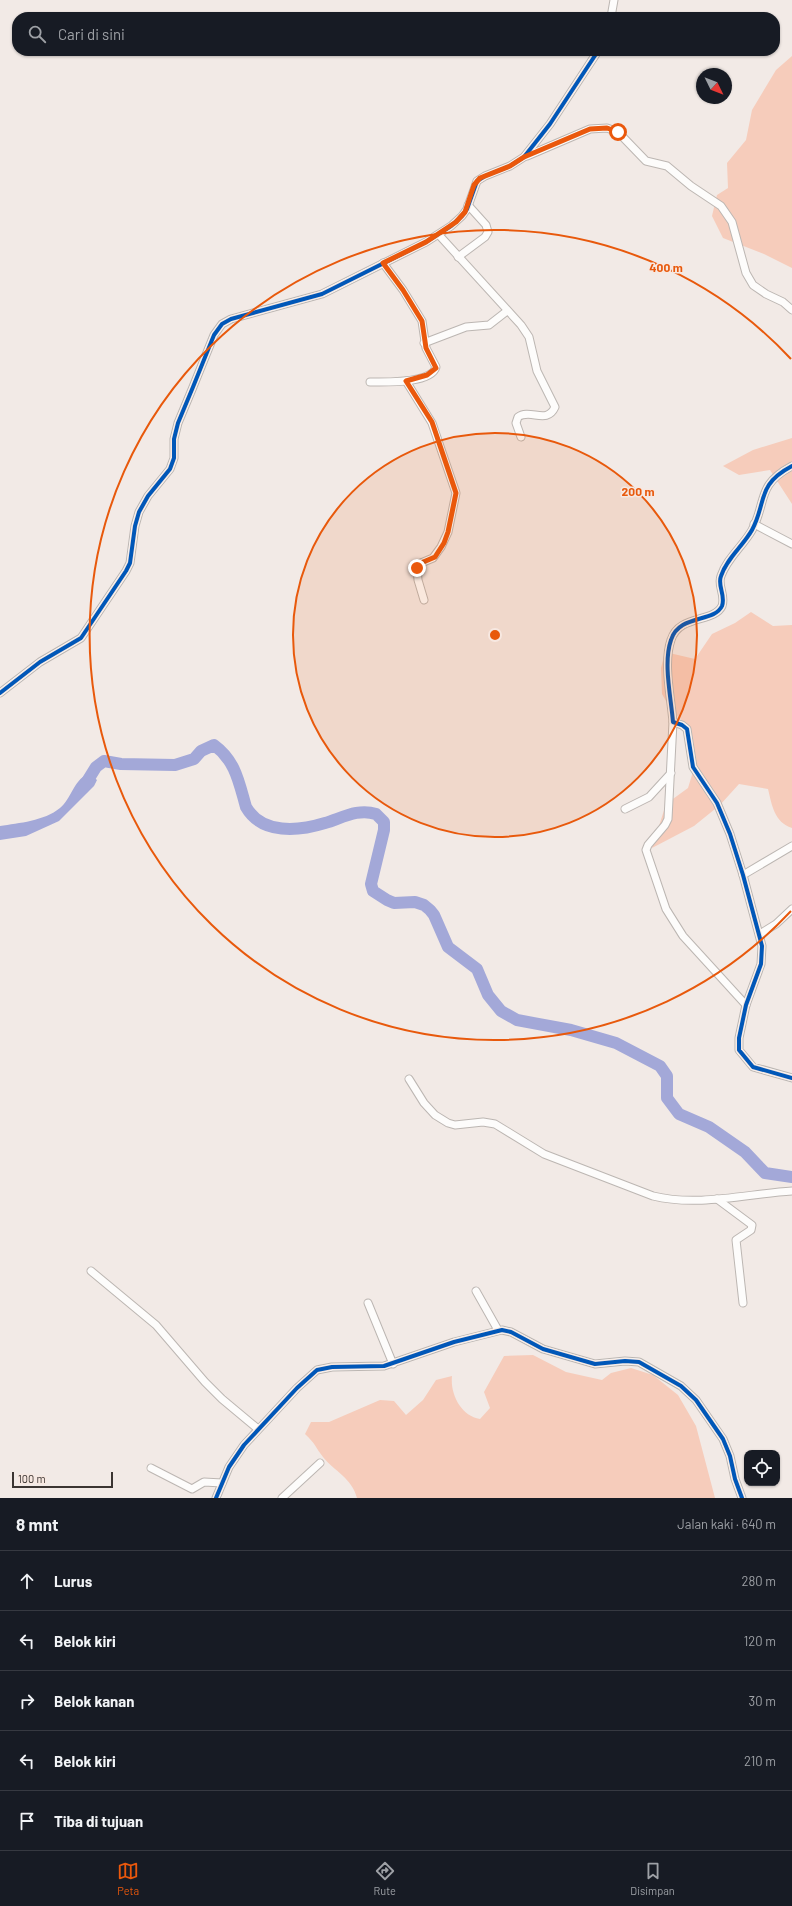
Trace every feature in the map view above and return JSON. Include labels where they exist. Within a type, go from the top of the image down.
[{"type":"street","points":[[612,12],[614,0]]},
{"type":"street","points":[[524,157],[550,124],[595,56]]},
{"type":"street","points":[[1,692],[40,662],[81,638],[126,571],[130,563],[135,526],[139,512],[148,496],[170,469],[174,458],[174,439],[178,423],[210,345],[219,328],[231,319],[322,294],[438,235],[462,216],[468,205],[476,181],[510,166],[524,157],[590,129],[607,128],[618,132],[646,161],[667,166],[691,186],[721,206],[732,222],[746,274],[753,285],[766,294],[783,302],[792,310]]},
{"type":"street","points":[[458,257],[485,237],[488,232],[486,225],[468,205]]},
{"type":"street","points":[[438,235],[529,337],[537,371],[555,405],[553,411],[544,416],[526,414],[518,417],[516,423],[521,437]]},
{"type":"street","points":[[370,382],[406,381],[427,375],[435,370],[436,366],[424,344],[423,324],[420,318],[383,263]]},
{"type":"street","points":[[424,344],[466,327],[489,325],[507,311]]},
{"type":"street","points":[[406,381],[432,422],[456,490],[455,504],[444,543],[435,557],[421,563],[417,567],[418,580],[424,600]]},
{"type":"street","points":[[746,1005],[675,925],[661,896],[646,852],[647,846],[665,825],[668,819],[673,722],[669,678],[669,651],[671,638],[676,631],[686,623],[714,613],[721,607],[723,597],[720,583],[721,576],[754,524],[766,489],[776,477],[792,466]]},
{"type":"street","points":[[754,524],[792,544]]},
{"type":"street","points":[[673,722],[682,725],[687,729],[693,767],[717,803],[730,834],[760,934],[762,952],[761,964],[746,1005],[738,1038],[738,1046],[742,1056],[749,1064],[758,1069],[792,1078]]},
{"type":"street","points":[[625,809],[649,797],[671,773]]},
{"type":"street","points":[[743,875],[792,846]]},
{"type":"street","points":[[760,934],[776,924],[792,909]]},
{"type":"street","points":[[409,1079],[424,1103],[435,1115],[448,1123],[483,1122],[495,1124],[544,1154],[652,1196],[672,1199],[717,1199],[792,1191]]},
{"type":"street","points":[[717,1199],[752,1225],[751,1230],[736,1240],[743,1303]]},
{"type":"street","points":[[91,1271],[156,1325],[205,1382],[222,1399],[258,1429]]},
{"type":"street","points":[[476,1291],[498,1330]]},
{"type":"street","points":[[368,1303],[393,1364]]},
{"type":"street","points":[[216,1498],[235,1458],[258,1429],[297,1388],[318,1370],[332,1367],[380,1367],[393,1364],[454,1342],[498,1330],[508,1331],[543,1349],[595,1364],[625,1360],[639,1362],[681,1386],[696,1400],[722,1439],[730,1456],[735,1479],[742,1498]]},
{"type":"street","points":[[282,1498],[320,1463]]},
{"type":"street","points":[[151,1468],[192,1489],[204,1482],[222,1483]]},
{"type":"shaded area","points":[[792,56],[792,268],[764,254],[723,238],[712,216],[717,195],[728,188],[727,163],[746,140],[752,110],[776,70]]},
{"type":"shaded area","points":[[792,438],[792,504],[770,470],[739,475],[723,466],[753,450]]},
{"type":"shaded area","points":[[751,612],[773,626],[792,625],[792,828],[781,822],[773,807],[768,789],[739,784],[720,805],[694,826],[652,848],[666,804],[688,788],[695,765],[687,726],[670,708],[662,694],[661,668],[665,652],[695,659],[712,634],[735,623]]},
{"type":"shaded area","points":[[533,1355],[566,1372],[602,1380],[611,1373],[631,1368],[653,1375],[678,1395],[696,1426],[715,1498],[357,1498],[355,1491],[347,1480],[327,1462],[305,1434],[311,1422],[329,1422],[380,1400],[394,1401],[406,1415],[423,1400],[436,1380],[452,1376],[453,1390],[458,1403],[467,1414],[480,1419],[490,1408],[484,1392],[504,1356]]},
{"type":"water","points":[[90,774],[97,780],[94,786],[59,821],[26,836],[0,840],[0,826],[39,819],[54,812],[64,804],[81,779]]},
{"type":"waterway","points":[[83,788],[96,767],[104,761],[121,764],[175,765],[194,759],[201,751],[214,745],[232,765],[239,781],[246,807],[253,816],[261,822],[271,826],[293,829],[315,826],[350,814],[363,812],[376,814],[384,822],[384,830],[371,884],[373,891],[394,903],[415,902],[424,905],[430,910],[434,915],[448,947],[477,969],[488,995],[501,1011],[517,1020],[571,1030],[616,1043],[660,1066],[667,1076],[667,1098],[679,1114],[709,1127],[745,1152],[765,1173],[792,1177]]},
{"type":"cycle path","points":[[0,693],[40,662],[81,638],[126,571],[130,563],[135,526],[139,512],[148,496],[170,469],[174,458],[174,439],[178,423],[214,335],[222,324],[231,319],[322,294],[426,242],[451,226],[467,209],[477,181],[485,176],[510,166],[524,157],[550,124],[595,56]]},
{"type":"cycle path","points":[[792,466],[781,473],[767,487],[757,520],[752,530],[727,563],[720,580],[723,598],[722,606],[712,615],[681,626],[675,632],[671,640],[668,659],[668,680],[673,722],[682,725],[687,729],[693,767],[717,803],[730,834],[743,875],[762,946],[761,964],[746,1005],[739,1038],[739,1050],[753,1067],[792,1078]]},
{"type":"cycle path","points":[[216,1498],[229,1467],[244,1445],[297,1388],[317,1370],[332,1367],[384,1366],[454,1342],[502,1330],[511,1332],[543,1349],[595,1364],[625,1361],[639,1362],[681,1386],[696,1400],[723,1439],[730,1456],[735,1479],[742,1498]]},
{"type":"route","points":[[417,568],[419,564],[435,557],[444,543],[456,500],[456,490],[432,422],[406,381],[414,380],[434,372],[436,368],[424,344],[423,324],[403,290],[383,263],[426,242],[456,222],[465,212],[474,185],[480,178],[510,166],[524,157],[590,129],[607,128],[618,132]]}]
